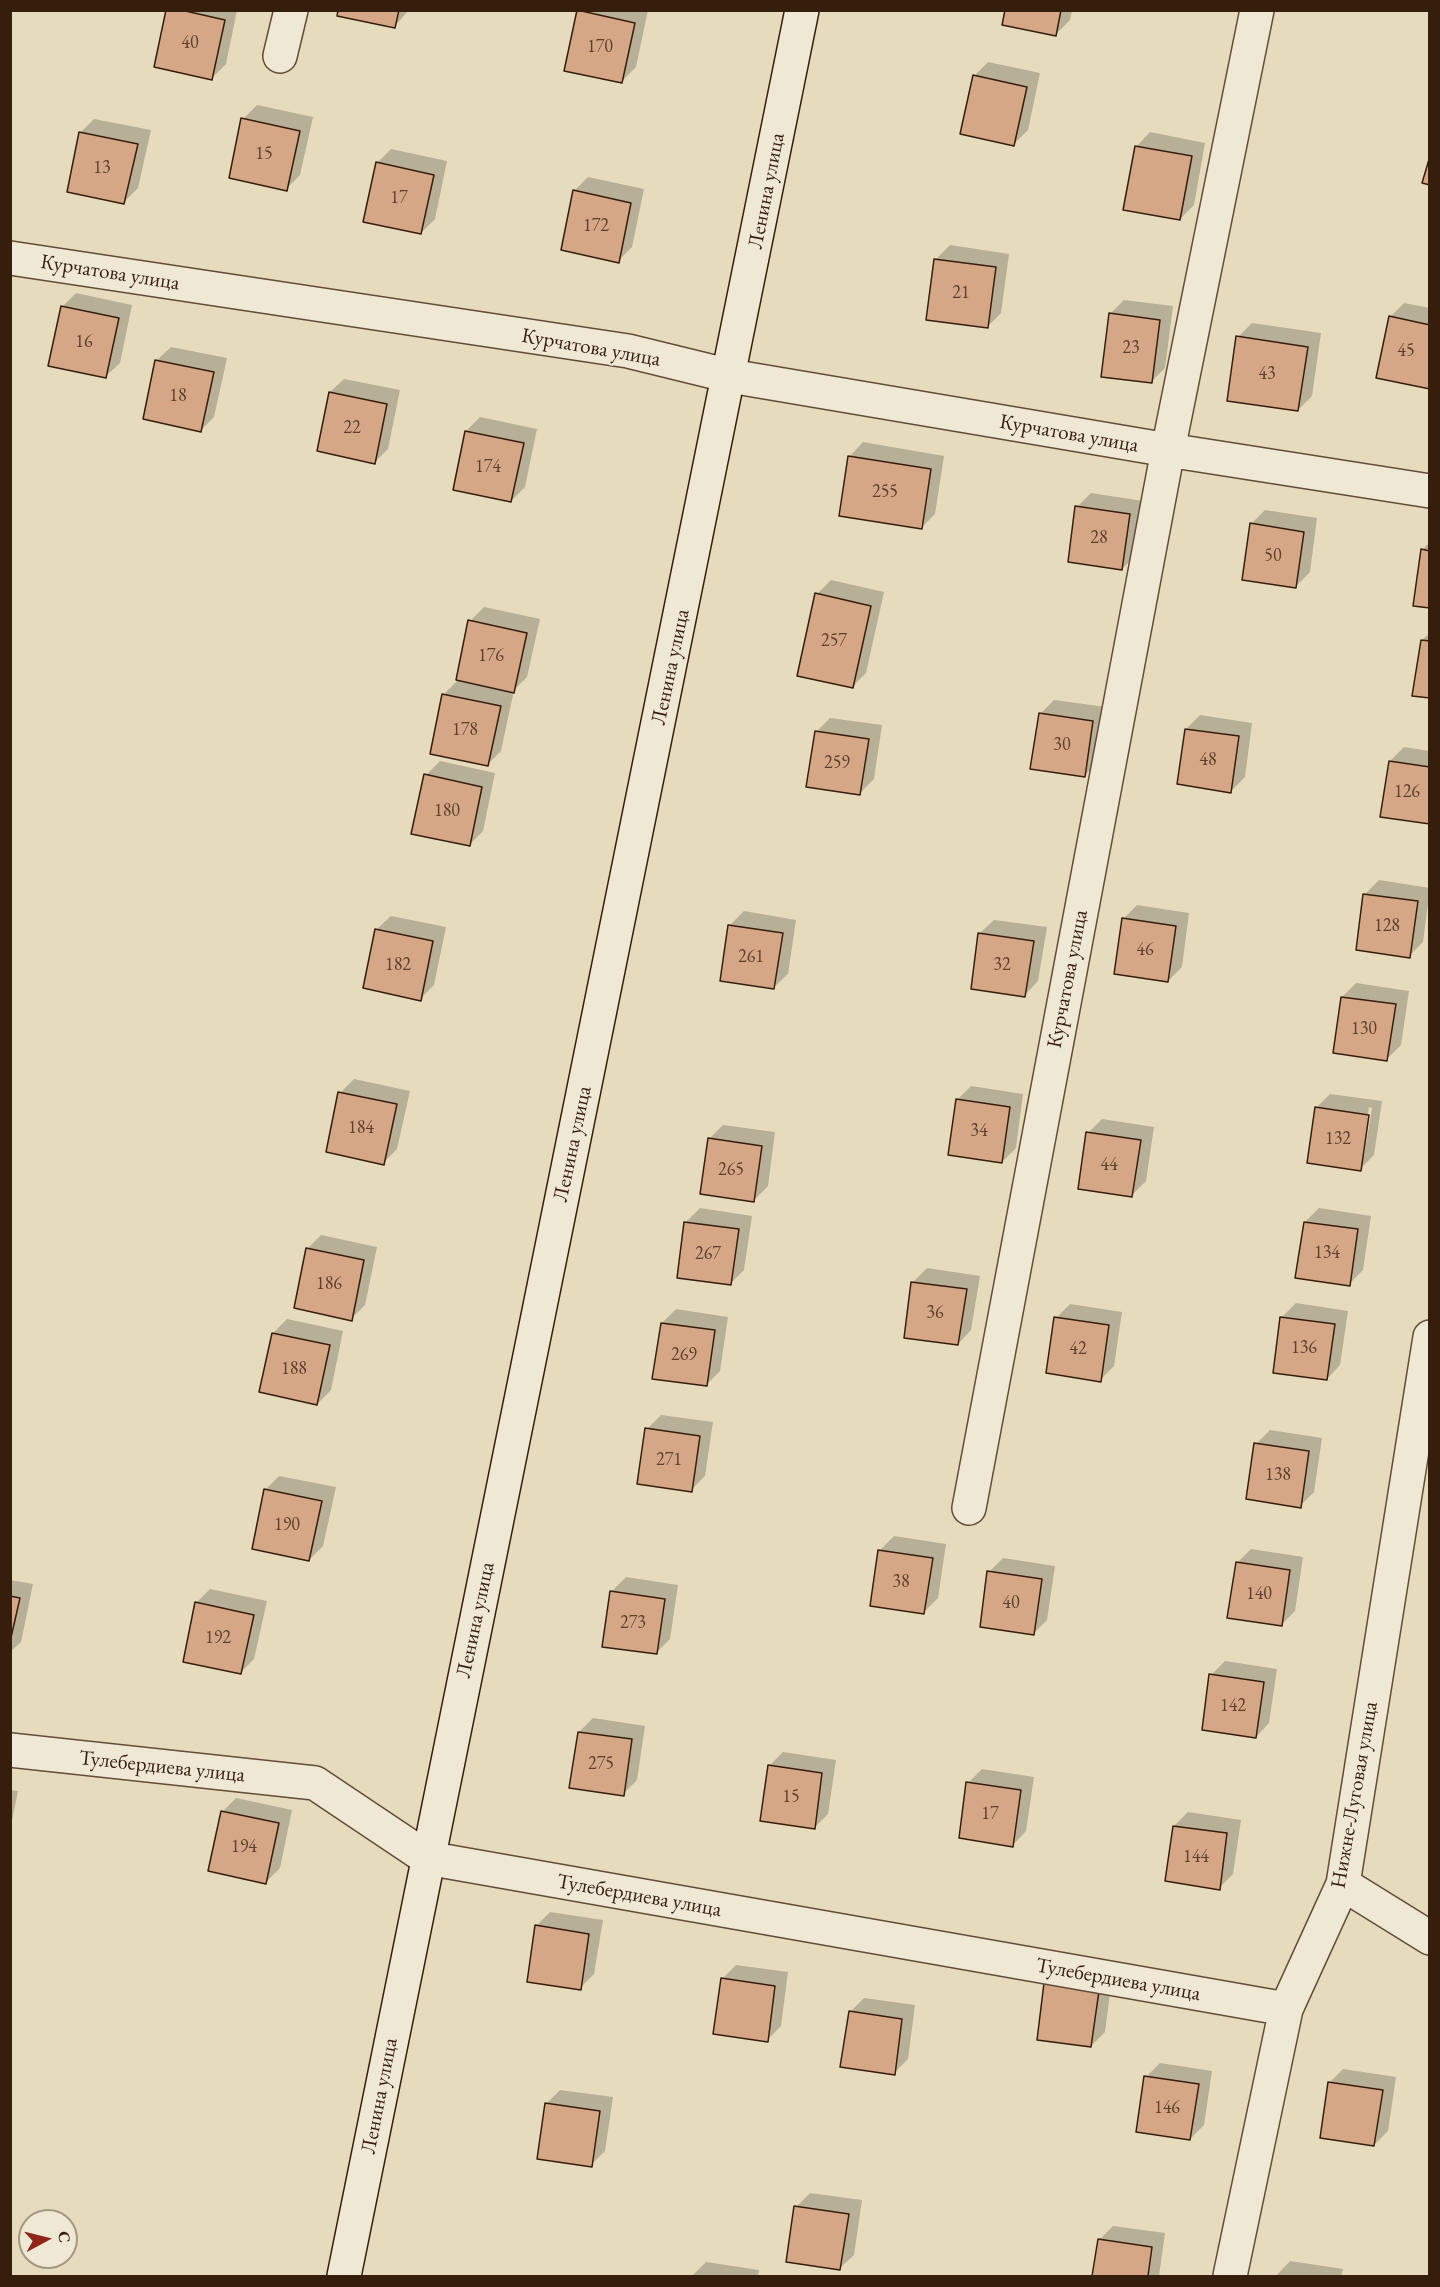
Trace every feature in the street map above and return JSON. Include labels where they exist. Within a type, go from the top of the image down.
[{"type":"street","points":[[280,56],[291,10]]},
{"type":"street","name":"Ленина улица","points":[[344,2277],[427,1858],[730,376],[802,10]]},
{"type":"street","name":"Курчатова улица","points":[[969,1508],[1168,450],[1257,10]]},
{"type":"street","name":"Курчатова улица","points":[[10,258],[628,351],[730,376],[1168,450],[1430,491]]},
{"type":"street","name":"Нижне-Луговая улица","points":[[1230,2277],[1286,2010],[1343,1884],[1430,1336]]},
{"type":"street","name":"Тулебердиева улица","points":[[10,1750],[315,1783],[427,1858],[1286,2010]]},
{"type":"street","points":[[1343,1884],[1430,1938]]},
{"type":"building","points":[[166,10],[181,10],[225,20],[212,80],[154,67]]},
{"type":"building","points":[[338,10],[399,10],[395,28],[337,16]]},
{"type":"building","points":[[577,10],[635,23],[622,83],[564,71]]},
{"type":"building","points":[[1005,10],[1061,10],[1056,36],[1002,25]]},
{"type":"building","points":[[973,75],[1027,87],[1014,146],[960,134]]},
{"type":"building","points":[[241,118],[300,131],[287,191],[229,178]]},
{"type":"building","points":[[79,132],[138,144],[124,204],[67,192]]},
{"type":"building","points":[[1135,146],[1192,156],[1180,220],[1123,210]]},
{"type":"building","points":[[1430,156],[1430,185],[1422,183]]},
{"type":"building","points":[[376,162],[434,175],[421,234],[363,222]]},
{"type":"building","points":[[573,190],[631,203],[619,263],[561,250]]},
{"type":"building","points":[[934,259],[996,267],[988,328],[926,320]]},
{"type":"building","points":[[61,306],[119,318],[106,378],[48,366]]},
{"type":"building","points":[[1109,313],[1160,320],[1152,383],[1101,377]]},
{"type":"building","points":[[1389,316],[1430,325],[1430,389],[1376,378]]},
{"type":"building","points":[[1236,336],[1308,347],[1298,411],[1227,401]]},
{"type":"building","points":[[155,360],[214,372],[201,432],[143,419]]},
{"type":"building","points":[[329,392],[387,404],[375,464],[317,451]]},
{"type":"building","points":[[465,431],[524,443],[511,502],[453,490]]},
{"type":"building","points":[[848,456],[931,469],[922,529],[839,516]]},
{"type":"building","points":[[1075,506],[1130,514],[1122,570],[1068,562]]},
{"type":"building","points":[[1250,523],[1304,532],[1296,588],[1242,580]]},
{"type":"building","points":[[1421,549],[1430,551],[1430,608],[1413,606]]},
{"type":"building","points":[[815,593],[871,606],[853,688],[797,676]]},
{"type":"building","points":[[468,620],[527,633],[514,693],[456,680]]},
{"type":"building","points":[[1421,640],[1430,641],[1430,698],[1412,696]]},
{"type":"building","points":[[442,694],[501,706],[488,766],[430,754]]},
{"type":"building","points":[[1039,713],[1093,721],[1085,777],[1030,769]]},
{"type":"building","points":[[1185,729],[1239,736],[1231,793],[1177,784]]},
{"type":"building","points":[[815,731],[869,739],[860,795],[806,787]]},
{"type":"building","points":[[1389,761],[1430,767],[1430,824],[1380,817]]},
{"type":"building","points":[[424,774],[482,787],[470,846],[411,834]]},
{"type":"building","points":[[1363,894],[1418,901],[1410,958],[1356,950]]},
{"type":"building","points":[[1122,918],[1176,926],[1168,982],[1114,974]]},
{"type":"building","points":[[728,925],[783,933],[774,989],[720,981]]},
{"type":"building","points":[[375,929],[433,941],[421,1001],[363,988]]},
{"type":"building","points":[[978,933],[1034,941],[1025,997],[971,989]]},
{"type":"building","points":[[1341,997],[1396,1004],[1387,1061],[1333,1053]]},
{"type":"building","points":[[338,1092],[397,1104],[384,1165],[326,1152]]},
{"type":"building","points":[[956,1099],[1010,1107],[1002,1163],[948,1155]]},
{"type":"building","points":[[1315,1107],[1369,1115],[1361,1171],[1307,1163]]},
{"type":"building","points":[[1086,1132],[1141,1140],[1132,1197],[1078,1189]]},
{"type":"building","points":[[708,1138],[762,1146],[754,1202],[700,1194]]},
{"type":"building","points":[[684,1222],[739,1229],[731,1285],[677,1278]]},
{"type":"building","points":[[1304,1222],[1358,1229],[1350,1286],[1295,1278]]},
{"type":"building","points":[[306,1248],[364,1260],[352,1321],[294,1308]]},
{"type":"building","points":[[911,1282],[967,1289],[958,1345],[904,1338]]},
{"type":"building","points":[[1054,1317],[1109,1325],[1101,1382],[1046,1373]]},
{"type":"building","points":[[1280,1317],[1335,1324],[1327,1380],[1273,1373]]},
{"type":"building","points":[[661,1323],[715,1330],[707,1386],[652,1379]]},
{"type":"building","points":[[272,1333],[330,1345],[317,1405],[259,1392]]},
{"type":"building","points":[[645,1428],[700,1436],[692,1492],[637,1484]]},
{"type":"building","points":[[1254,1443],[1309,1451],[1301,1508],[1246,1499]]},
{"type":"building","points":[[264,1489],[322,1501],[309,1561],[252,1549]]},
{"type":"building","points":[[878,1550],[933,1558],[924,1614],[870,1606]]},
{"type":"building","points":[[1236,1562],[1290,1570],[1282,1626],[1227,1618]]},
{"type":"building","points":[[987,1571],[1042,1579],[1034,1635],[980,1627]]},
{"type":"building","points":[[610,1591],[665,1599],[657,1654],[602,1647]]},
{"type":"building","points":[[10,1596],[20,1598],[10,1642]]},
{"type":"building","points":[[195,1602],[254,1615],[241,1674],[183,1662]]},
{"type":"building","points":[[1209,1674],[1264,1682],[1256,1738],[1202,1730]]},
{"type":"building","points":[[578,1732],[632,1739],[624,1796],[569,1788]]},
{"type":"building","points":[[768,1765],[822,1773],[815,1829],[760,1821]]},
{"type":"building","points":[[966,1782],[1021,1790],[1013,1847],[959,1838]]},
{"type":"building","points":[[221,1811],[279,1823],[266,1884],[208,1871]]},
{"type":"building","points":[[1173,1826],[1227,1833],[1220,1890],[1165,1881]]},
{"type":"building","points":[[535,1925],[589,1934],[581,1990],[527,1982]]},
{"type":"building","points":[[721,1978],[775,1986],[768,2042],[713,2034]]},
{"type":"building","points":[[1044,1983],[1099,1991],[1091,2047],[1037,2040]]},
{"type":"building","points":[[849,2011],[902,2019],[895,2075],[840,2067]]},
{"type":"building","points":[[1144,2076],[1199,2084],[1190,2140],[1136,2132]]},
{"type":"building","points":[[1328,2082],[1383,2090],[1374,2146],[1320,2138]]},
{"type":"building","points":[[545,2103],[600,2111],[592,2167],[537,2159]]},
{"type":"building","points":[[794,2206],[849,2214],[840,2270],[786,2262]]},
{"type":"building","points":[[1098,2239],[1152,2247],[1148,2276],[1092,2276]]}]
